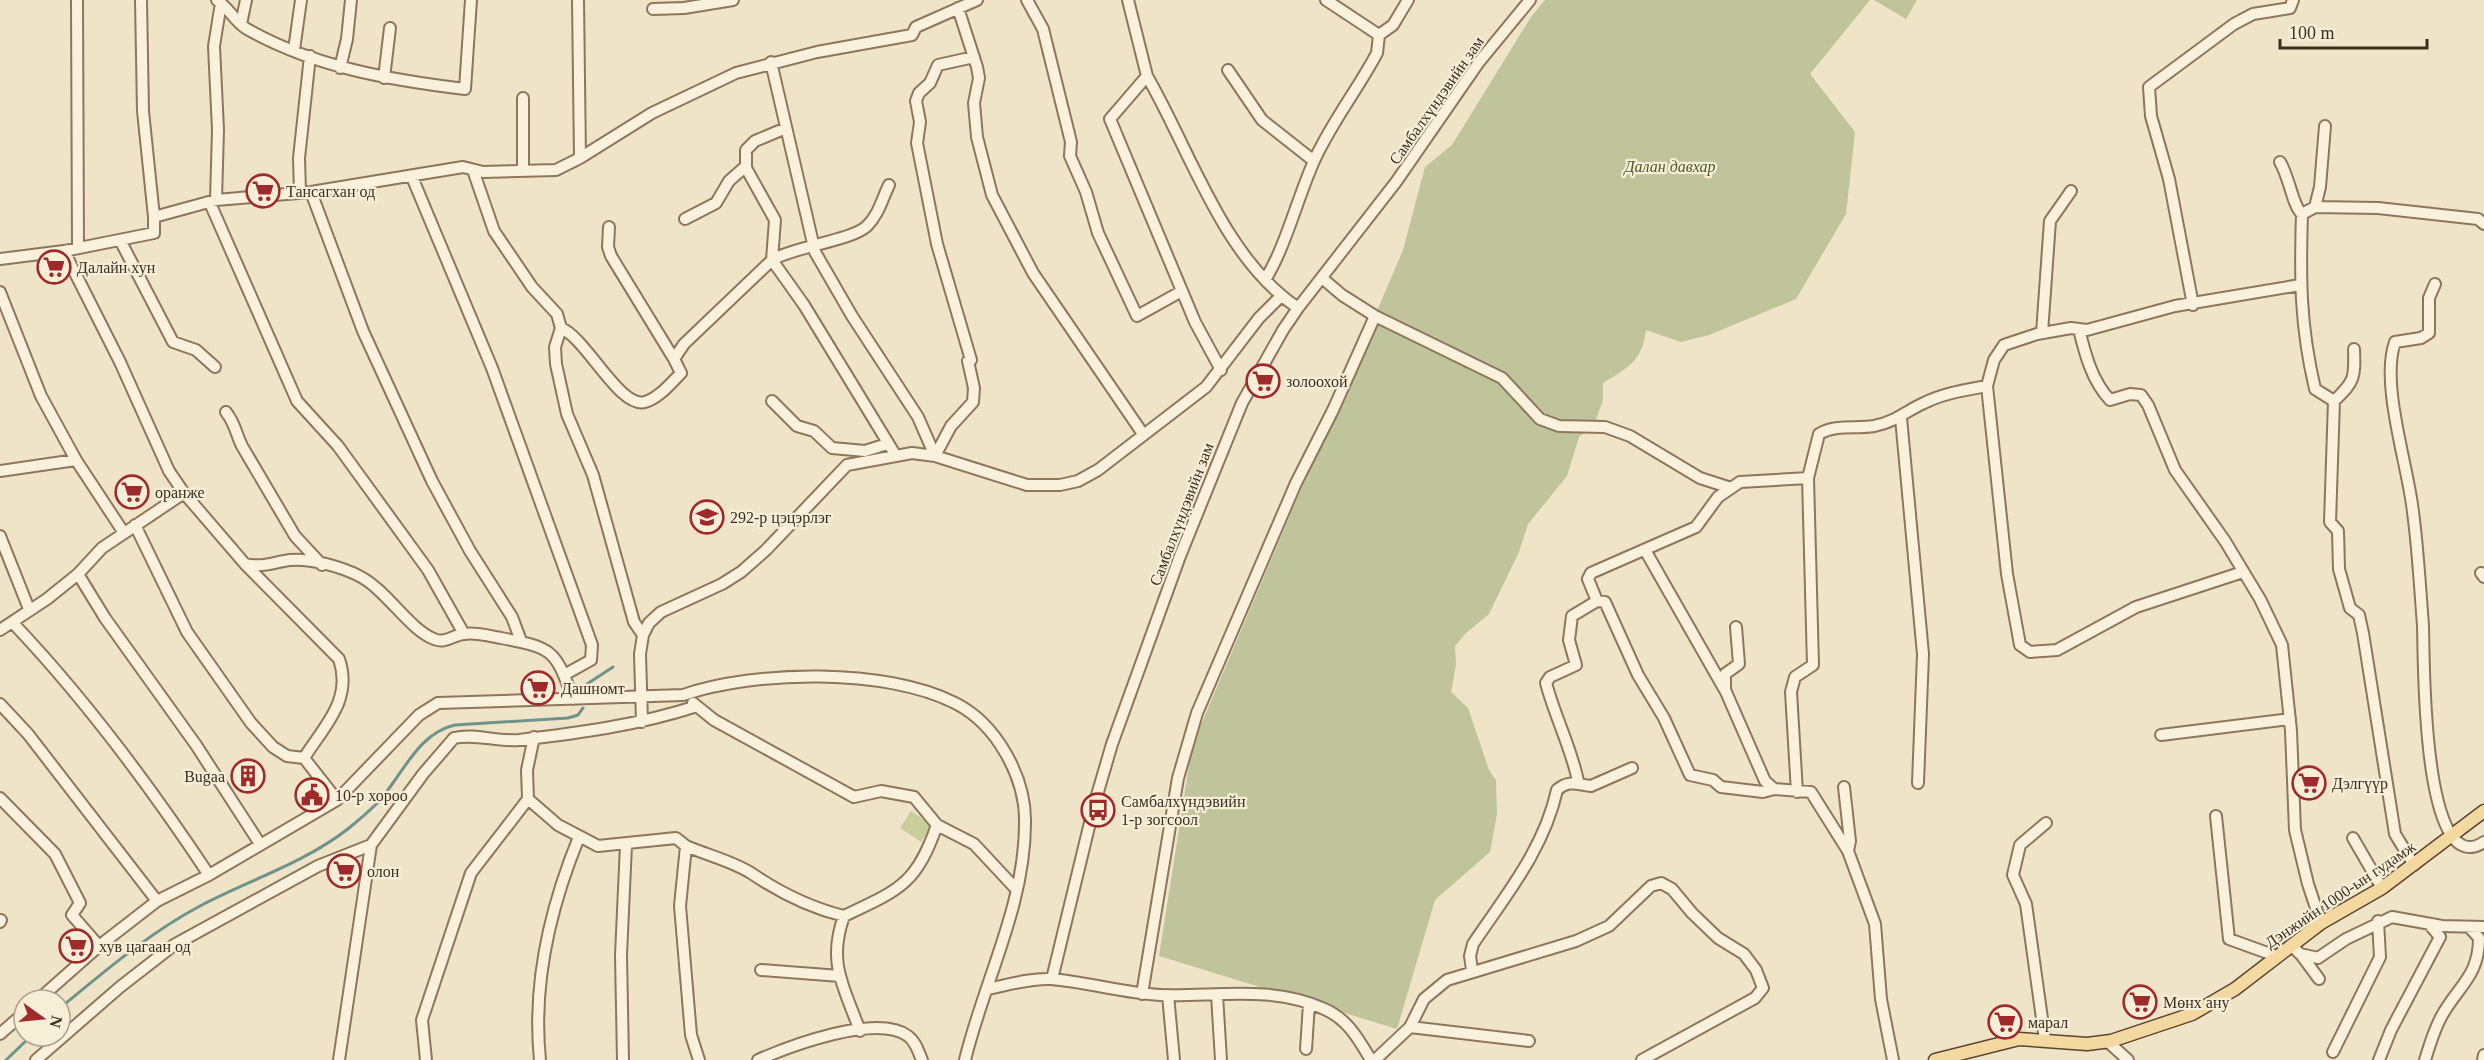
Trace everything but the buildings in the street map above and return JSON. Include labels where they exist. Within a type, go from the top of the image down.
[{"type":"main road","name":"Дэнжийн 1000-ын гудамж","points":[[1935,1060],[2019,1039],[2087,1044],[2107,1041],[2192,1014],[2235,989],[2276,956],[2295,950],[2321,923],[2382,888],[2484,811]]},
{"type":"street","points":[[77,0],[78,248]]},
{"type":"street","points":[[0,259],[64,251],[154,233],[143,111],[141,0]]},
{"type":"street","points":[[241,24],[246,0]]},
{"type":"street","points":[[294,50],[301,0]]},
{"type":"street","points":[[340,68],[347,39],[351,0]]},
{"type":"street","points":[[219,1],[241,24],[294,50],[340,68],[384,78],[465,89],[471,0]]},
{"type":"street","points":[[578,0],[580,158]]},
{"type":"street","points":[[653,9],[684,8],[733,0]]},
{"type":"street","points":[[154,217],[213,202],[305,192],[412,177],[463,167],[473,170],[556,170],[580,158],[652,113],[736,73],[771,62],[912,35],[916,27],[977,0]]},
{"type":"street","points":[[1027,0],[1043,28],[1053,62],[1071,142],[1070,156],[1086,192],[1098,233],[1137,316],[1182,291]]},
{"type":"street","points":[[1128,0],[1147,76],[1226,227],[1265,280],[1281,296],[1298,308]]},
{"type":"street","points":[[1326,0],[1379,35]]},
{"type":"street","points":[[1265,280],[1277,261],[1292,213],[1314,161],[1377,53],[1379,35],[1394,25],[1408,0]]},
{"type":"street","name":"Самбалхүндэвийн зам","points":[[1052,979],[1102,776],[1153,626],[1242,403],[1282,330],[1396,182],[1479,62],[1530,0]]},
{"type":"street","points":[[2193,304],[2169,179],[2151,116],[2149,87],[2234,24],[2253,14],[2290,8],[2293,0]]},
{"type":"street","points":[[219,1],[214,46],[218,130],[213,202],[297,401],[338,446],[428,570],[464,634]]},
{"type":"street","points":[[958,8],[979,78],[974,102],[977,137],[992,195],[1034,273],[1143,434]]},
{"type":"street","points":[[384,78],[390,28]]},
{"type":"street","points":[[310,56],[299,158],[305,192],[363,331],[432,481],[470,551],[512,617],[521,641]]},
{"type":"street","points":[[935,456],[951,426],[973,402],[974,388],[968,361],[971,360],[937,244],[916,143],[920,122],[916,101],[919,93],[930,83],[938,65],[974,57]]},
{"type":"street","points":[[771,62],[814,248],[852,316],[918,417],[935,456]]},
{"type":"street","points":[[1228,70],[1262,120],[1314,161]]},
{"type":"street","points":[[1147,76],[1110,120],[1182,291],[1221,370]]},
{"type":"street","points":[[523,98],[523,171]]},
{"type":"street","points":[[2315,207],[2320,187],[2325,126]]},
{"type":"street","points":[[786,128],[754,141],[746,150],[746,166],[775,220],[772,260],[804,305],[896,456]]},
{"type":"street","points":[[2280,162],[2289,176],[2296,210],[2302,214]]},
{"type":"street","points":[[685,219],[716,203],[729,181],[746,166]]},
{"type":"street","points":[[473,170],[495,231],[531,288],[557,314],[561,328],[555,347],[556,364],[567,414],[593,475],[634,622],[643,635]]},
{"type":"street","points":[[412,177],[492,369],[592,645],[594,655],[590,662],[564,675]]},
{"type":"street","points":[[674,359],[684,344],[772,260],[785,251],[814,248],[827,240],[865,228],[878,212],[889,184]]},
{"type":"street","points":[[2042,333],[2050,221],[2072,191]]},
{"type":"street","points":[[2302,214],[2315,207],[2402,210],[2478,219],[2484,224]]},
{"type":"street","points":[[2302,214],[2300,285],[2304,340],[2314,389],[2334,401]]},
{"type":"street","points":[[561,328],[572,333],[615,387],[633,401],[642,403],[653,399],[681,373],[611,256],[608,247],[609,227]]},
{"type":"street","points":[[120,240],[173,342],[196,350],[215,367]]},
{"type":"street","points":[[64,251],[120,362],[156,446],[184,493],[245,564],[339,659],[343,670],[340,706],[304,758]]},
{"type":"street","points":[[1322,278],[1341,295],[1375,316],[1502,378],[1540,419],[1559,426],[1605,426],[1629,436],[1700,478],[1731,489]]},
{"type":"street","points":[[2435,284],[2429,298],[2429,333],[2421,338],[2396,342],[2389,379],[2414,512],[2423,626],[2428,759],[2442,815],[2452,836],[2469,846],[2475,847],[2484,842]]},
{"type":"street","points":[[2243,572],[2136,607],[2057,650],[2030,652],[2020,645],[2007,574],[1987,386],[1994,360],[2004,345],[2042,333],[2071,328],[2087,330],[2175,306],[2300,285]]},
{"type":"street","points":[[0,292],[41,396],[76,460],[124,533]]},
{"type":"street","points":[[642,722],[640,654],[643,635],[649,623],[661,612],[722,584],[754,562],[847,465],[912,453],[935,456],[1013,482],[1060,485],[1087,477],[1192,400],[1221,370],[1255,323],[1281,296]]},
{"type":"street","points":[[1142,994],[1178,778],[1197,712],[1292,492],[1333,410],[1375,316]]},
{"type":"street","points":[[2079,329],[2087,361],[2104,394],[2110,400],[2130,394],[2141,395],[2148,405],[2175,470],[2225,541],[2282,645],[2290,719],[2295,830],[2308,884],[2321,923]]},
{"type":"street","points":[[2354,349],[2355,377],[2351,385],[2334,401],[2330,522],[2338,531],[2339,569],[2350,608],[2358,615],[2363,633],[2395,834],[2414,865]]},
{"type":"street","points":[[1797,792],[1791,692],[1795,677],[1813,664],[1808,478],[1819,434],[1827,429],[1874,426],[1901,418],[1911,409],[1948,393],[1987,386]]},
{"type":"street","points":[[772,401],[797,426],[814,431],[832,448],[866,451],[887,444]]},
{"type":"street","points":[[226,412],[236,425],[236,434],[242,446],[295,536],[323,565]]},
{"type":"street","points":[[1901,418],[1923,654],[1918,783]]},
{"type":"street","points":[[0,471],[76,460]]},
{"type":"street","points":[[1597,601],[1588,579],[1591,573],[1696,527],[1719,497],[1740,482],[1808,478]]},
{"type":"street","points":[[0,630],[13,623],[29,609],[47,600],[78,574],[102,548],[184,493]]},
{"type":"street","points":[[135,525],[187,632],[251,723],[273,747],[287,756],[304,758],[337,800]]},
{"type":"street","points":[[0,536],[29,609]]},
{"type":"street","points":[[1646,550],[1726,692],[1765,782],[1774,789]]},
{"type":"street","points":[[245,564],[263,566],[298,560],[344,570],[368,582],[433,639],[443,641],[464,634],[521,641],[550,651],[564,675],[573,699]]},
{"type":"street","points":[[78,574],[104,617],[196,745],[260,844]]},
{"type":"street","points":[[1578,781],[1572,753],[1555,714],[1546,683],[1550,677],[1576,665],[1569,640],[1572,616],[1597,601],[1605,602],[1638,675],[1664,718],[1690,775],[1713,780],[1721,787],[1763,792],[1774,789],[1812,792],[1848,851],[1875,924],[1881,999],[1893,1060]]},
{"type":"street","points":[[13,623],[74,689],[157,796],[209,875]]},
{"type":"street","points":[[1726,692],[1725,674],[1739,664],[1736,627]]},
{"type":"street","points":[[52,988],[99,946],[157,902],[209,875],[337,800],[428,708],[452,702],[684,695],[703,689],[779,678],[838,676],[903,686],[955,703],[974,715],[994,736],[1010,761],[1022,790],[1025,823],[1016,889],[965,1060]]},
{"type":"street","points":[[684,695],[714,720],[854,797],[881,790],[914,796],[937,825],[974,844],[1016,889]]},
{"type":"street","points":[[0,704],[28,734],[157,902]]},
{"type":"street","points":[[339,1060],[371,845],[451,740],[465,737],[508,740],[534,737],[642,722],[697,706]]},
{"type":"street","points":[[2161,735],[2290,719]]},
{"type":"street","points":[[426,1060],[422,1020],[471,873],[528,799],[526,770],[534,737]]},
{"type":"street","points":[[1472,970],[1470,956],[1473,944],[1531,859],[1546,827],[1557,790],[1578,781],[1591,786],[1632,768]]},
{"type":"street","points":[[1844,787],[1851,841],[1848,851]]},
{"type":"street","points":[[0,798],[54,854],[80,903],[72,915],[99,946]]},
{"type":"street","points":[[528,799],[558,825],[598,846],[626,845],[648,839],[676,838],[686,846],[744,870],[764,884],[797,900],[844,916]]},
{"type":"street","points":[[2216,816],[2229,939],[2276,956]]},
{"type":"street","points":[[2045,1040],[2026,904],[2013,875],[2020,845],[2046,823]]},
{"type":"street","points":[[860,1030],[836,961],[836,938],[844,916],[889,894],[913,875],[927,852],[937,825]]},
{"type":"street","points":[[540,1060],[537,1030],[541,975],[549,926],[558,887],[579,837]]},
{"type":"street","points":[[2353,838],[2382,888]]},
{"type":"street","points":[[36,1060],[120,987],[174,945],[318,866],[371,845]]},
{"type":"street","points":[[623,1060],[621,956],[626,845]]},
{"type":"street","points":[[686,846],[680,906],[691,1035],[699,1060]]},
{"type":"street","points":[[988,989],[1052,979],[1142,994],[1217,995],[1239,992],[1267,994],[1309,1004],[1345,1022],[1373,1060],[1410,1027],[1424,999],[1434,988],[1447,980],[1472,970],[1576,941],[1609,926],[1651,885],[1661,884],[1672,889],[1692,913],[1718,938],[1744,954],[1756,970],[1763,987],[1755,998],[1642,1060]]},
{"type":"street","points":[[2295,950],[2318,958],[2378,921],[2392,917],[2429,924],[2484,927]]},
{"type":"street","points":[[2333,1052],[2380,957],[2378,921]]},
{"type":"street","points":[[2379,1060],[2391,1030],[2440,937],[2429,924]]},
{"type":"street","points":[[2425,1060],[2444,1012],[2464,985],[2479,958],[2479,938],[2469,927]]},
{"type":"street","points":[[2295,950],[2319,979]]},
{"type":"street","points":[[761,970],[840,975]]},
{"type":"street","points":[[1168,995],[1174,1060]]},
{"type":"street","points":[[1217,995],[1221,1060]]},
{"type":"street","points":[[1306,1049],[1309,1004]]},
{"type":"street","points":[[0,1034],[12,1023]]},
{"type":"street","points":[[1410,1027],[1528,1041]]},
{"type":"street","points":[[758,1060],[786,1048],[836,1032],[882,1029],[905,1034],[917,1047],[922,1060]]},
{"type":"street","points":[[2107,1041],[2126,1059]]},
{"type":"street","points":[[2482,1060],[2484,1055]]},
{"type":"green space","name":"Далан давхар","points":[[1545,0],[1870,0],[1810,74],[1855,132],[1846,214],[1796,299],[1709,335],[1681,342],[1646,330],[1637,357],[1627,368],[1603,383],[1603,400],[1594,425],[1579,437],[1567,476],[1528,524],[1519,552],[1489,614],[1466,633],[1455,646],[1456,665],[1451,692],[1468,708],[1489,770],[1496,780],[1497,814],[1490,852],[1435,900],[1397,1029],[1159,956],[1190,759],[1197,734],[1403,250],[1425,167],[1452,145],[1531,17]]},
{"type":"green space","points":[[1874,0],[1917,0],[1906,19]]},
{"type":"green space","points":[[911,811],[932,825],[921,842],[900,828]]},
{"type":"waterway","points":[[587,684],[613,667]]},
{"type":"waterway","points":[[72,998],[163,928],[200,906],[314,851],[349,828],[380,800],[421,745],[442,729],[455,725],[568,718],[578,715],[583,708]]},
{"type":"waterway","points":[[6,1060],[18,1048]]},
{"type":"place","name":"Тансагхан од","points":[[263,191]]},
{"type":"place","name":"Далайн хун","points":[[54,267]]},
{"type":"place","name":"золоохой","points":[[1263,381]]},
{"type":"place","name":"оранже","points":[[132,492]]},
{"type":"place","name":"292-р цэцэрлэг","points":[[707,517]]},
{"type":"place","name":"Дашномт","points":[[538,688]]},
{"type":"place","name":"Bugaa","points":[[248,776]]},
{"type":"place","name":"Дэлгүүр","points":[[2309,783]]},
{"type":"place","name":"10-р хороо","points":[[312,795]]},
{"type":"place","name":"Самбалхүндэвийн 1-р зогсоол","points":[[1098,810]]},
{"type":"place","name":"олон","points":[[344,871]]},
{"type":"place","name":"хув цагаан од","points":[[76,946]]},
{"type":"place","name":"Мөнх ану","points":[[2140,1002]]},
{"type":"place","name":"марал","points":[[2005,1022]]}]
